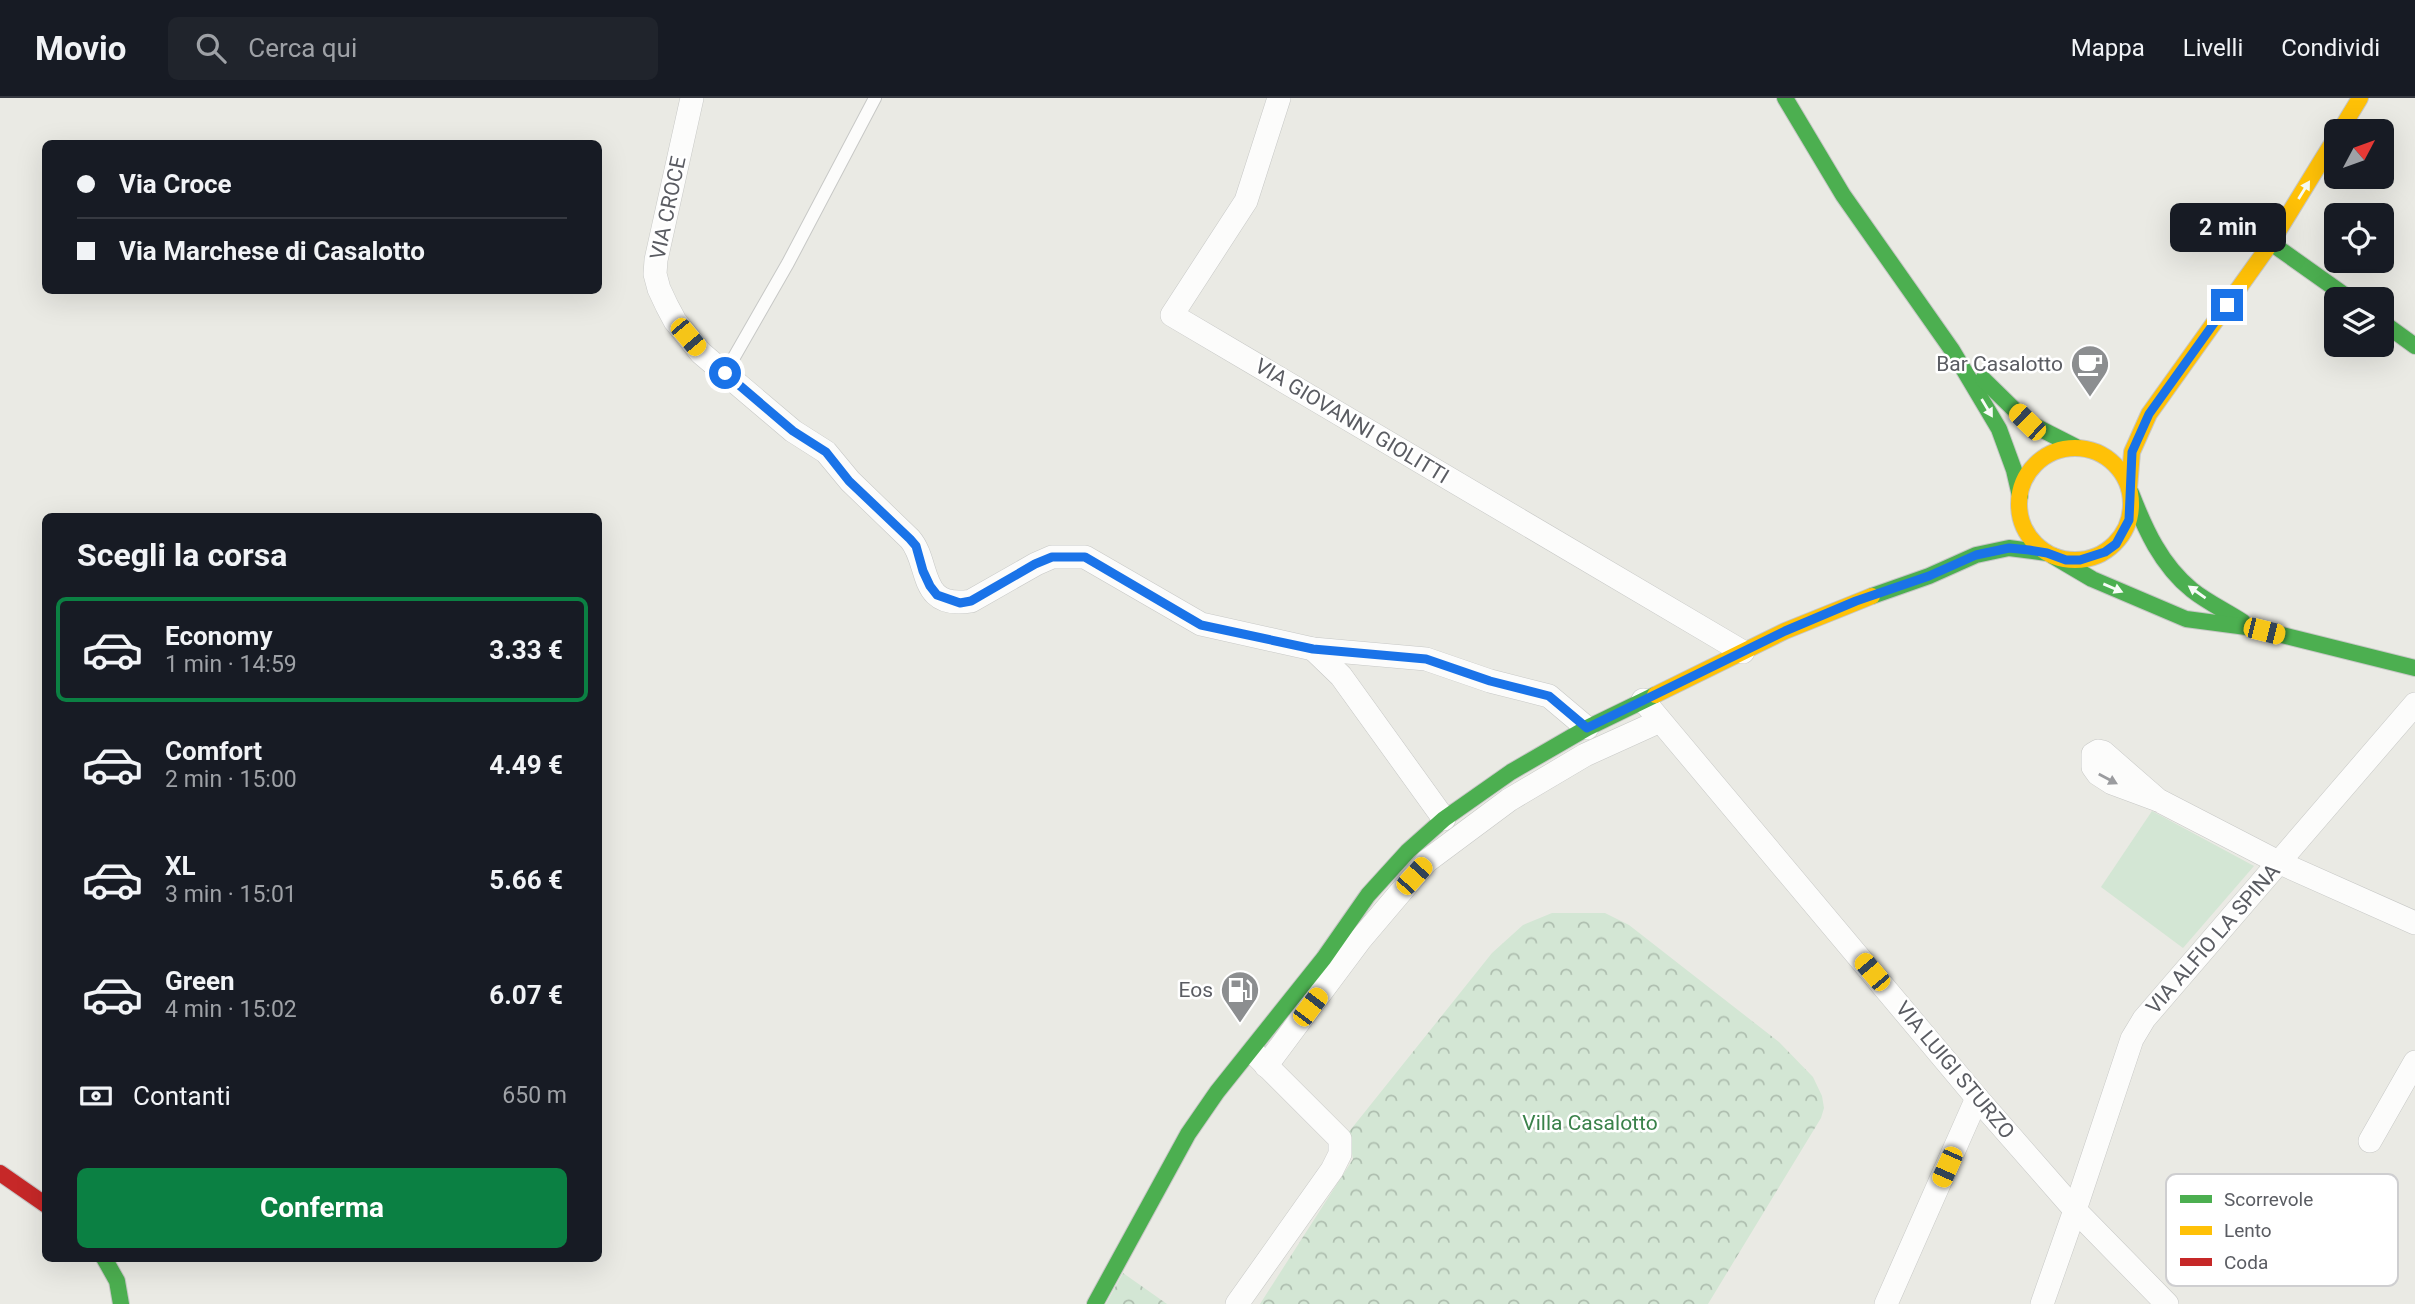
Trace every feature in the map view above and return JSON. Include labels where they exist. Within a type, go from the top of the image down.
[{"type":"street","name":"VIA CROCE","points":[[692,98],[656,260],[655,274],[659,289],[675,321],[702,353],[793,431],[826,452],[849,481],[916,546],[923,571],[937,595],[960,603],[971,601],[1052,557],[1085,557],[1201,625],[1313,649],[1426,659],[1490,681],[1549,696],[1587,728]]},
{"type":"street","name":"VIA GIOVANNI GIOLITTI","points":[[1279,98],[1247,201],[1172,315],[1743,652]]},
{"type":"street","points":[[1785,98],[1843,195],[1952,350],[1999,429],[2014,470],[2020,512],[2029,536],[2050,554],[2092,579],[2186,619],[2254,628],[2415,668]]},
{"type":"street","points":[[2347,119],[2360,98]]},
{"type":"street","points":[[1259,1058],[1368,895],[1408,851],[1444,819],[1511,772],[1587,728],[1785,631],[1856,601],[1929,576],[1976,555],[2009,548],[2050,554],[2066,560],[2080,560],[2105,552],[2116,544],[2129,520],[2132,452],[2149,414],[2272,243],[2324,157]]},
{"type":"street","points":[[2272,243],[2333,287]]},
{"type":"street","points":[[2394,331],[2415,346]]},
{"type":"street","points":[[1952,350],[2027,422],[2104,455],[2115,464],[2124,475],[2145,530],[2175,574],[2191,589],[2254,628]]},
{"type":"street","points":[[1976,555],[2005,526],[2029,471],[2039,461],[2063,449],[2083,448],[2115,434],[2149,414]]},
{"type":"street","points":[[1313,649],[1341,676],[1444,819]]},
{"type":"street","name":"VIA LUIGI STURZO","points":[[1643,701],[1977,1098],[2075,1210],[2167,1304]]},
{"type":"street","name":"VIA ALFIO LA SPINA","points":[[2042,1304],[2132,1039],[2159,999],[2415,704]]},
{"type":"street","points":[[1095,1304],[1188,1134],[1217,1092],[1259,1058],[1427,861],[1510,800],[1585,755],[1660,721]]},
{"type":"street","points":[[2158,800],[2278,862],[2415,923]]},
{"type":"street","points":[[1237,1304],[1332,1170],[1340,1154],[1340,1139],[1259,1058]]},
{"type":"street","points":[[2371,1142],[2415,1062]]},
{"type":"street","points":[[1886,1304],[1977,1098]]},
{"type":"street","points":[[0,1173],[42,1202]]},
{"type":"street","points":[[106,1262],[117,1281],[121,1304]]},
{"type":"lane","points":[[725,373],[788,263],[875,98]]},
{"type":"green space","points":[[2152,811],[2254,866],[2183,948],[2101,887]]},
{"type":"green space","name":"Villa Casalotto","points":[[1552,913],[1605,913],[1629,925],[1779,1042],[1813,1077],[1822,1096],[1824,1108],[1821,1118],[1708,1304],[1260,1304],[1353,1159],[1348,1133],[1492,953],[1523,925]]},
{"type":"green space","points":[[1123,1273],[1167,1304],[1106,1304]]},
{"type":"traffic: fast","points":[[1785,98],[1843,195],[1952,350],[1999,429],[2020,496]]},
{"type":"traffic: fast","points":[[2271,243],[2333,287]]},
{"type":"traffic: fast","points":[[2394,331],[2415,346]]},
{"type":"traffic: fast","points":[[1983,379],[2027,422],[2076,447]]},
{"type":"traffic: fast","points":[[2131,493],[2148,533],[2171,569],[2198,594],[2243,622]]},
{"type":"traffic: fast","points":[[1872,596],[1929,576],[1976,555],[2009,548],[2047,553]]},
{"type":"traffic: fast","points":[[2053,556],[2092,579],[2186,619],[2254,628],[2415,668]]},
{"type":"traffic: fast","points":[[1095,1304],[1188,1134],[1217,1092],[1324,958],[1368,895],[1408,851],[1444,819],[1511,772],[1587,728],[1655,695]]},
{"type":"traffic: fast","points":[[106,1262],[117,1281],[121,1304]]},
{"type":"traffic: slow","points":[[2347,119],[2360,98]]},
{"type":"traffic: slow","points":[[2129,488],[2132,452],[2149,414],[2271,243],[2324,157]]},
{"type":"traffic: slow","points":[[2075,448],[2097,452],[2115,464],[2127,482],[2131,504],[2127,526],[2115,544],[2097,556],[2075,560],[2053,556],[2035,544],[2023,526],[2019,504],[2023,482],[2035,464],[2053,452],[2075,448]]},
{"type":"traffic: slow","points":[[1655,695],[1785,631],[1872,596]]},
{"type":"traffic: jam","points":[[0,1173],[42,1202]]},
{"type":"place","name":"Bar Casalotto","points":[[2090,398]]},
{"type":"place","name":"Eos","points":[[1240,1024]]},
{"type":"route","points":[[725,373],[793,431],[826,452],[849,481],[916,546],[930,586],[937,595],[948,600],[960,603],[971,601],[1052,557],[1085,557],[1201,625],[1313,649],[1426,659],[1490,681],[1549,696],[1587,728],[1785,631],[1856,601],[1929,576],[1976,555],[2009,548],[2047,553],[2066,560],[2080,560],[2105,552],[2116,544],[2129,520],[2132,507],[2129,488],[2132,452],[2149,414],[2227,305]]}]
